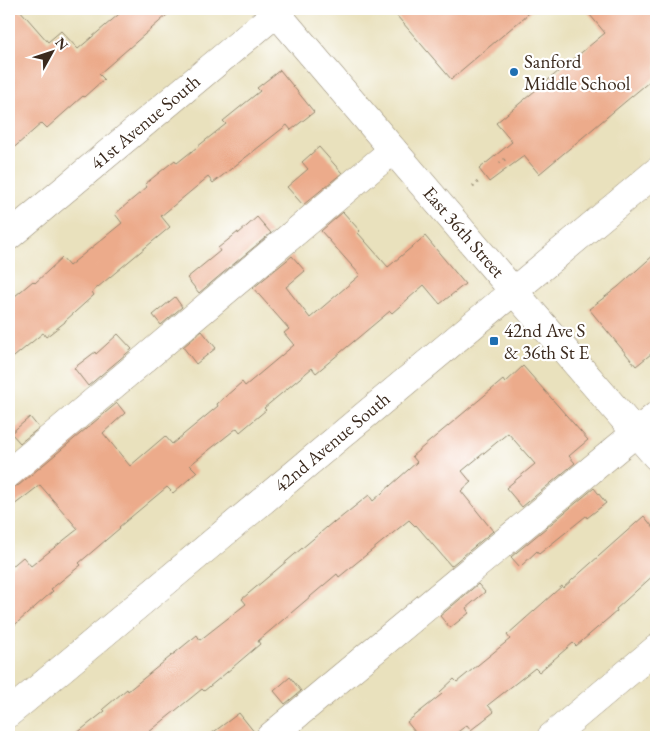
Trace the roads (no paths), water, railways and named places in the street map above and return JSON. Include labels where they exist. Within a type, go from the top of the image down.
[{"type":"street","name":"East 36th Street","points":[[277,10],[393,150],[514,290],[646,424],[656,456]]},
{"type":"street","name":"41st Avenue South","points":[[9,236],[277,10]]},
{"type":"street","points":[[9,473],[393,150]]},
{"type":"street","name":"42nd Avenue South","points":[[9,713],[656,172]]},
{"type":"street","points":[[270,737],[646,424]]},
{"type":"street","points":[[551,737],[656,649]]},
{"type":"place","name":"Sanford Middle School","points":[[514,72]]},
{"type":"place","name":"42nd Ave S & 36th St E","points":[[494,341]]}]
